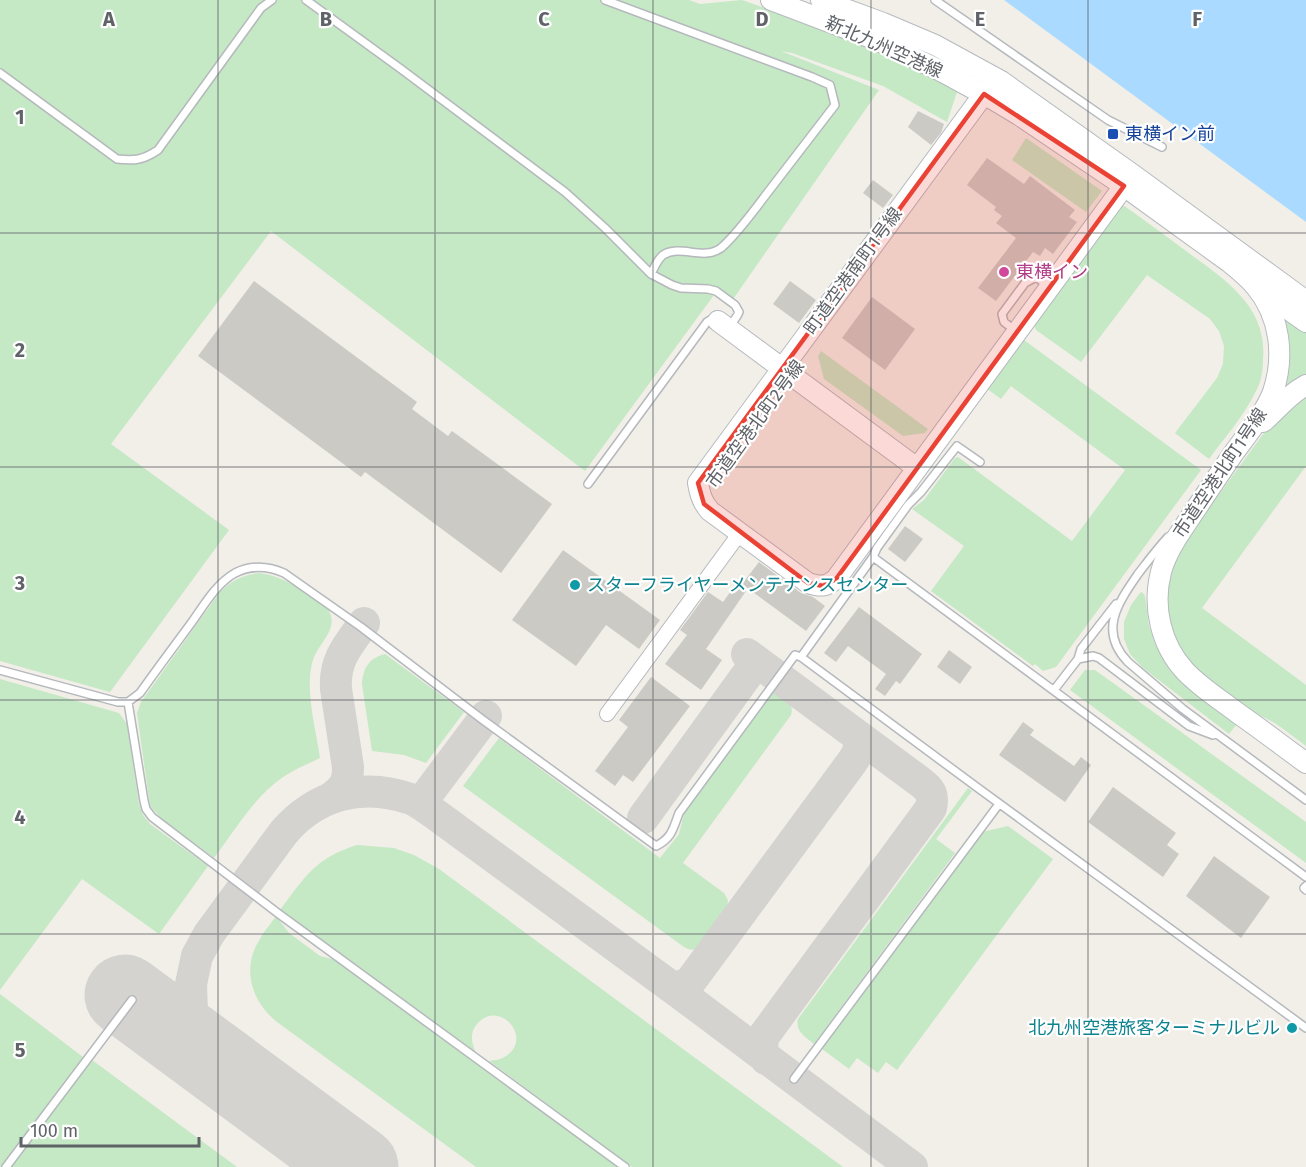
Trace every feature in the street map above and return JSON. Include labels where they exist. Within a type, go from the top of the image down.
[{"type":"street","name":"新北九州空港線","points":[[771,0],[879,41],[941,70],[1128,180]]},
{"type":"street","name":"新北九州空港線","points":[[821,0],[935,45],[1001,81],[1128,180]]},
{"type":"street","name":"市道空港北町2号線","points":[[1001,81],[787,372],[701,498],[710,511],[808,583],[824,586],[836,579],[1128,180]]},
{"type":"street","name":"市道空港北町1号線","points":[[1128,180],[1245,275],[1256,286],[1273,314],[1280,353],[1272,393],[1176,538],[1161,573],[1158,608],[1165,641],[1185,670],[1197,682],[1306,763]]},
{"type":"street","points":[[1128,180],[1306,301]]},
{"type":"street","points":[[1256,286],[1306,322]]},
{"type":"street","points":[[723,325],[917,468]]},
{"type":"street","points":[[1245,437],[1285,400],[1306,385]]},
{"type":"street","points":[[607,714],[740,533]]},
{"type":"lane","points":[[0,73],[117,159],[130,161],[146,158],[158,150],[261,8],[272,0]]},
{"type":"lane","points":[[306,0],[565,192],[651,274],[681,288],[716,291],[735,305],[739,312],[738,316],[723,325],[712,319],[707,322],[588,484]]},
{"type":"lane","points":[[605,0],[830,85],[835,105],[745,222],[720,249],[701,254],[671,252],[663,255],[657,261],[651,274]]},
{"type":"lane","points":[[935,0],[1108,120],[1162,147]]},
{"type":"lane","points":[[801,657],[908,505],[957,446],[980,462]]},
{"type":"lane","points":[[1054,690],[1078,659],[1081,649],[1158,548],[1195,510]]},
{"type":"lane","points":[[873,557],[1306,877]]},
{"type":"lane","points":[[0,669],[118,702],[128,702],[140,693],[216,590],[232,574],[260,567],[272,568],[284,573],[361,627],[483,720],[656,846],[665,841],[679,813],[795,655],[801,657],[1306,1028]]},
{"type":"lane","points":[[1122,598],[1116,610],[1113,629],[1115,645],[1120,655],[1183,709],[1306,800]]},
{"type":"lane","points":[[1078,659],[1093,656],[1098,658],[1189,726],[1223,739]]},
{"type":"lane","points":[[128,702],[144,801],[152,817],[279,914],[625,1167]]},
{"type":"lane","points":[[1242,716],[1274,728]]},
{"type":"lane","points":[[794,1079],[999,804]]},
{"type":"lane","points":[[6,1167],[132,1000]]},
{"type":"highlighted area","points":[[984,94],[1124,186],[836,579],[823,586],[808,583],[704,504],[698,483]]},
{"type":"green space","points":[[0,0],[689,0],[700,4],[742,0],[840,35],[895,58],[958,89],[947,122],[883,86],[781,51],[879,90],[729,305],[714,295],[585,471],[271,231],[111,444],[229,530],[110,692],[0,661]]},
{"type":"green space","points":[[1026,138],[1102,191],[1086,212],[1012,160]]},
{"type":"green space","points":[[1123,205],[1228,284],[1251,309],[1258,324],[1263,341],[1262,372],[1259,384],[1246,409],[1209,459],[1175,433],[1217,378],[1223,364],[1224,346],[1219,331],[1210,319],[1147,275],[1081,362],[1036,330],[1034,325]]},
{"type":"green space","points":[[1279,309],[1306,329],[1306,379],[1281,397]]},
{"type":"green space","points":[[1024,340],[1201,470],[1056,667],[1043,671],[931,591],[964,546],[912,509],[924,500],[958,457],[1072,541],[1125,470],[1011,386],[1001,399],[986,388],[1020,342]]},
{"type":"green space","points":[[821,351],[928,429],[925,433],[903,436],[824,379],[818,356]]},
{"type":"green space","points":[[1306,389],[1306,466],[1202,608],[1306,685],[1306,746],[1273,722],[1241,705],[1209,681],[1187,660],[1173,635],[1166,605],[1167,588],[1176,553],[1272,422]]},
{"type":"green space","points":[[259,573],[295,586],[328,609],[331,616],[330,629],[313,660],[310,683],[320,758],[283,777],[263,794],[214,858],[162,819],[150,806],[137,713],[141,702],[220,592],[238,579]]},
{"type":"green space","points":[[1142,592],[1145,596],[1149,626],[1155,644],[1164,658],[1237,724],[1229,734],[1143,668],[1130,654],[1124,639],[1124,622],[1131,605]]},
{"type":"green space","points":[[385,654],[464,712],[426,763],[404,755],[372,751],[362,684],[365,669],[371,661]]},
{"type":"green space","points":[[1085,670],[1095,670],[1306,822],[1306,863],[1070,690]]},
{"type":"green space","points":[[0,679],[119,713],[127,724],[139,804],[143,815],[150,824],[208,866],[159,934],[82,879],[0,990]]},
{"type":"green space","points":[[774,690],[790,703],[791,715],[683,863],[724,893],[728,900],[727,909],[699,947],[695,949],[684,947],[463,786],[499,738],[660,858],[679,834],[684,814]]},
{"type":"green space","points":[[968,788],[972,791],[936,839],[955,853],[814,1044],[800,1031],[797,1024],[798,1019]]},
{"type":"green space","points":[[1008,826],[1053,859],[897,1070],[886,1062],[878,1073],[857,1058],[849,1069],[822,1049],[982,832]]},
{"type":"green space","points":[[357,845],[394,848],[414,855],[439,869],[843,1167],[632,1167],[489,1061],[504,1057],[514,1048],[515,1031],[503,1018],[486,1017],[477,1024],[472,1033],[474,1051],[280,910],[312,870],[331,856]]},
{"type":"green space","points":[[276,916],[289,933],[320,956],[336,960],[620,1167],[476,1167],[277,1022],[268,1014],[255,994],[250,972],[254,950]]},
{"type":"green space","points":[[0,994],[83,1057],[1,1167],[0,1167]]},
{"type":"green space","points":[[92,1060],[237,1167],[11,1167]]},
{"type":"water","points":[[1004,0],[1306,0],[1306,222]]},
{"type":"building","points":[[918,111],[944,124],[941,133],[931,145],[908,127]]},
{"type":"building","points":[[987,158],[1024,184],[1030,176],[1075,210],[1069,217],[1077,222],[1053,254],[1045,248],[1040,256],[1033,252],[996,301],[978,288],[1016,238],[996,223],[1002,216],[994,210],[996,207],[967,185]]},
{"type":"building","points":[[873,180],[893,195],[883,208],[863,193]]},
{"type":"building","points":[[254,281],[417,402],[412,409],[448,436],[452,431],[552,504],[501,573],[365,472],[361,477],[198,356]]},
{"type":"building","points":[[790,281],[816,300],[799,323],[773,304]]},
{"type":"building","points":[[872,297],[915,329],[885,370],[842,338]]},
{"type":"building","points":[[905,526],[923,539],[905,562],[888,549]]},
{"type":"building","name":"スターフライヤーメンテナンスセンター","points":[[563,550],[660,620],[639,649],[606,625],[576,666],[512,620]]},
{"type":"building","points":[[759,562],[801,593],[813,597],[825,606],[806,631],[742,584]]},
{"type":"building","points":[[736,584],[746,591],[706,649],[722,660],[701,690],[665,664],[687,635],[680,630],[708,592],[723,602]]},
{"type":"building","points":[[859,607],[922,654],[900,684],[896,681],[885,696],[875,689],[886,674],[848,646],[836,662],[824,653]]},
{"type":"building","points":[[949,650],[972,667],[960,684],[937,667]]},
{"type":"building","points":[[651,677],[690,706],[633,782],[623,775],[615,786],[595,771],[628,727],[619,720]]},
{"type":"building","points":[[1023,722],[1034,730],[1030,735],[1074,766],[1081,757],[1091,765],[1065,802],[999,755]]},
{"type":"building","points":[[1113,787],[1176,833],[1167,845],[1179,854],[1163,877],[1088,822]]},
{"type":"building","points":[[1214,856],[1270,897],[1241,938],[1186,896]]},
{"type":"taxiway","points":[[331,798],[344,785],[348,773],[336,689],[337,670],[343,653],[364,623]]},
{"type":"taxiway","points":[[747,654],[923,784],[930,792],[932,799],[931,808],[763,1037],[762,1049],[766,1059]]},
{"type":"taxiway","points":[[643,818],[749,672],[764,667]]},
{"type":"taxiway","points":[[420,804],[486,716]]},
{"type":"taxiway","points":[[670,986],[680,987],[690,982],[852,762],[859,748],[854,733]]},
{"type":"taxiway","points":[[223,1067],[203,1043],[192,1013],[191,984],[197,956],[209,934],[284,832],[311,808],[326,800],[358,792],[393,794],[414,800],[435,814],[912,1167]]},
{"type":"runway","points":[[125,995],[358,1167]]},
{"type":"place","name":"東横イン前","points":[[1113,134]]},
{"type":"place","name":"東横イン","points":[[1004,272]]},
{"type":"place","name":"スターフライヤーメンテナンスセンター","points":[[575,585]]},
{"type":"place","name":"北九州空港旅客ターミナルビル","points":[[1292,1028]]}]
